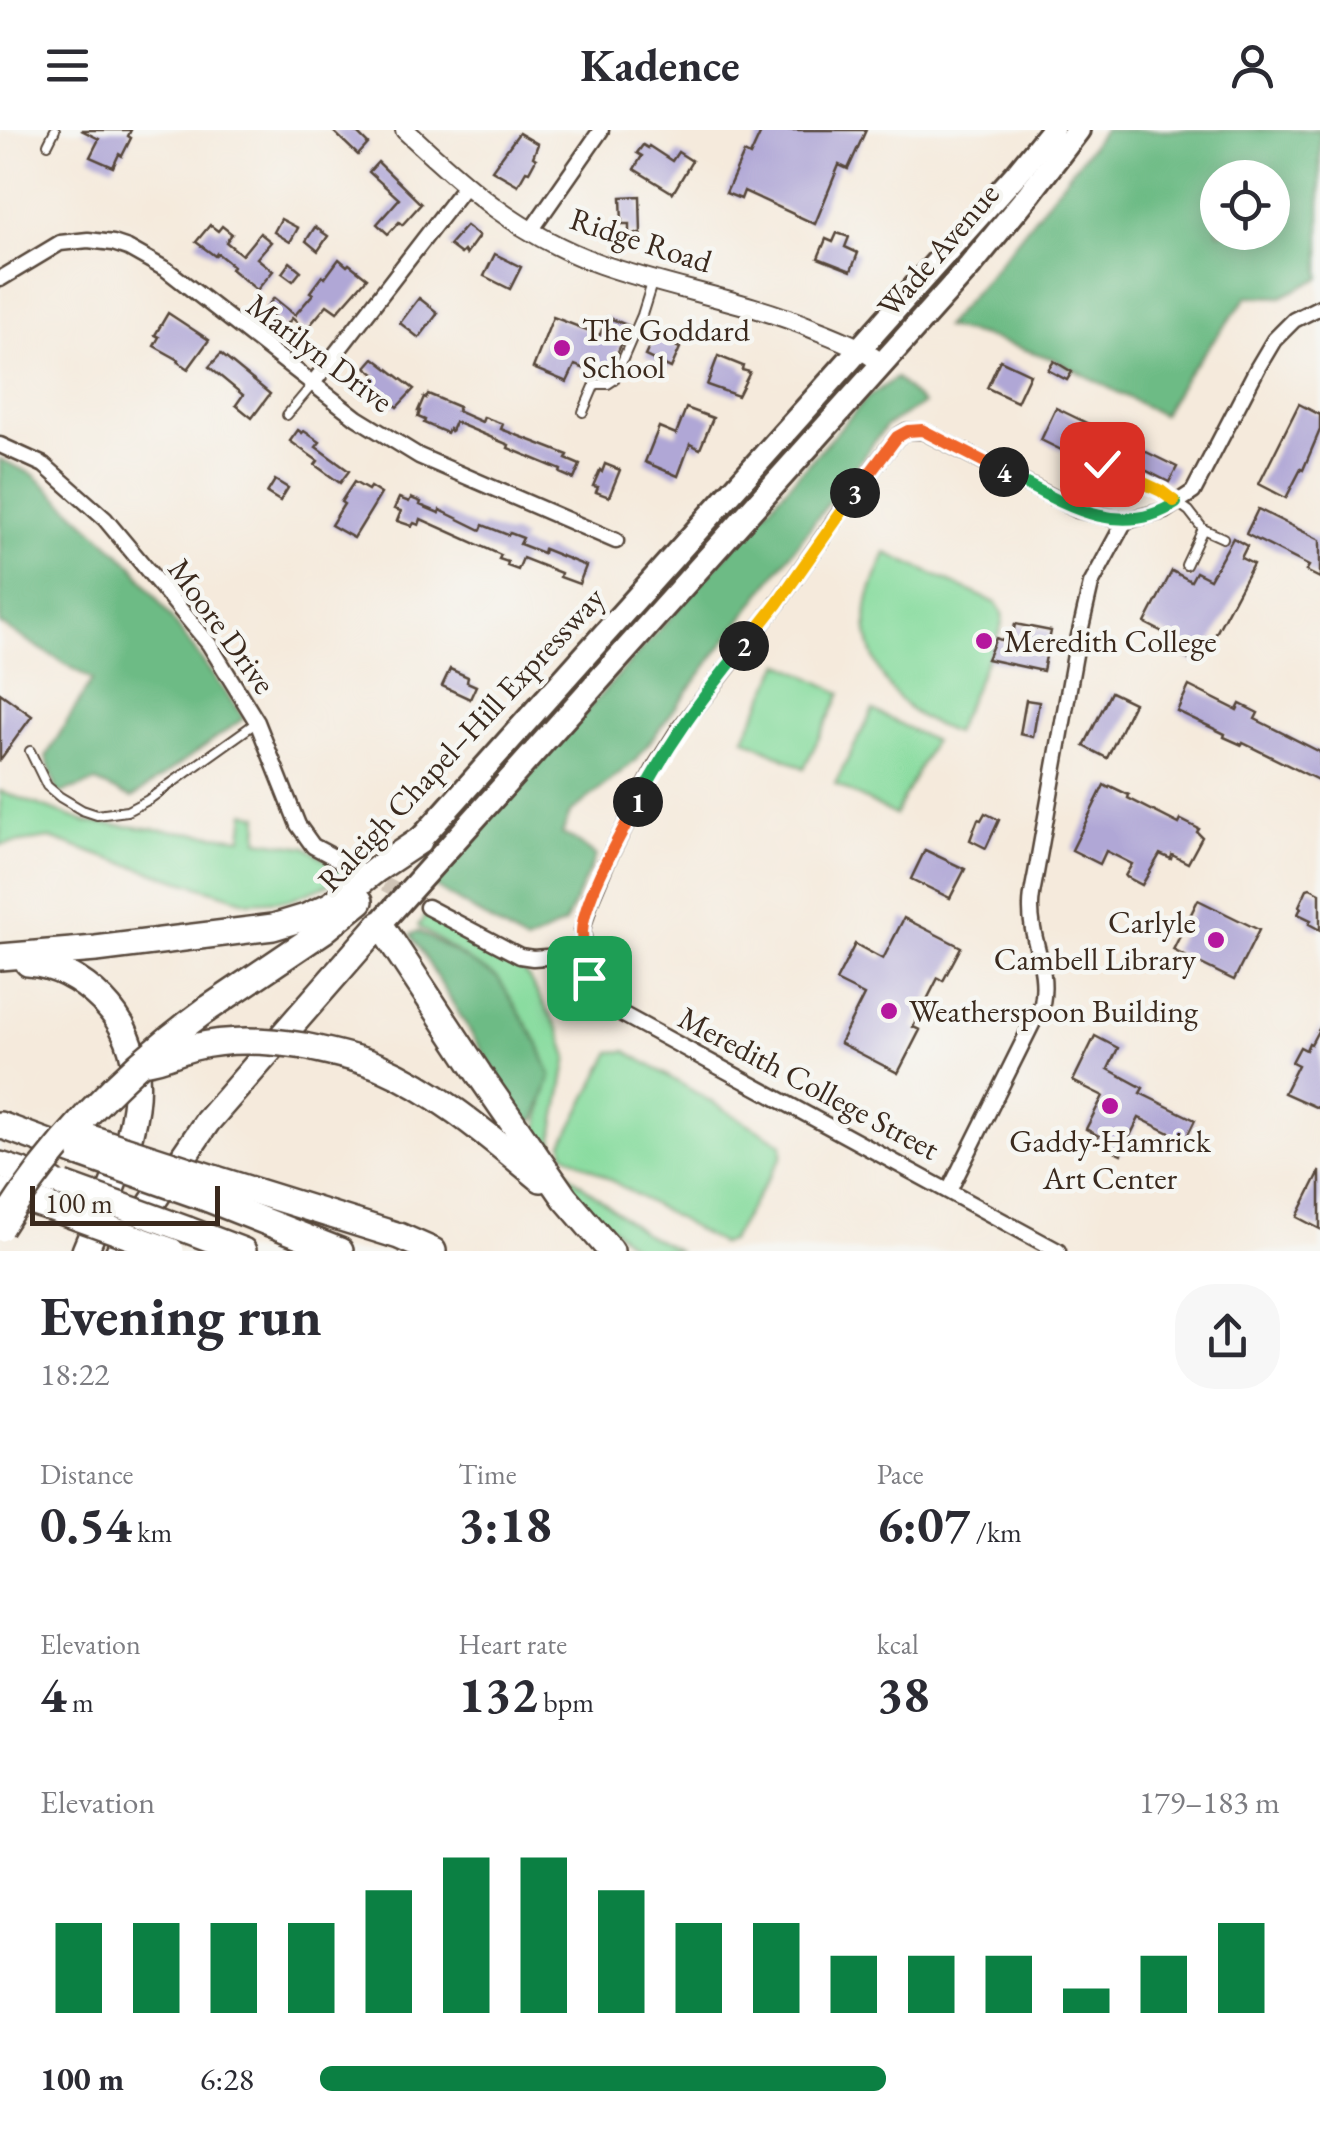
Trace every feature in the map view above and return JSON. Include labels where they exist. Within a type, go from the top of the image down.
[{"type":"highway","points":[[0,958],[273,927],[331,905],[419,840]]},
{"type":"highway","name":"Raleigh Chapel–Hill Expressway","points":[[0,1228],[76,1125],[139,1062],[206,1010],[352,909],[419,840]]},
{"type":"highway","points":[[380,924],[564,1198],[611,1251]]},
{"type":"highway","name":"Raleigh Chapel–Hill Expressway","points":[[119,1251],[208,1122],[380,924]]},
{"type":"highway","points":[[0,958],[54,968],[94,992],[113,1011],[134,1054],[134,1125],[85,1251]]},
{"type":"highway","points":[[139,1062],[223,1040],[282,1042],[376,1065],[413,1083],[468,1120],[564,1198]]},
{"type":"highway","points":[[7,1127],[86,1146],[211,1188],[399,1236],[433,1251]]},
{"type":"highway","points":[[0,1165],[171,1251]]},
{"type":"highway","points":[[211,1188],[340,1251]]},
{"type":"highway","points":[[0,1191],[58,1197],[188,1230],[243,1251]]},
{"type":"main road","name":"Wade Avenue","points":[[862,348],[1052,130]]},
{"type":"main road","name":"Wade Avenue","points":[[882,364],[1000,230],[1078,130]]},
{"type":"main road","name":"Raleigh Chapel–Hill Expressway","points":[[419,840],[862,348]]},
{"type":"main road","name":"Raleigh Chapel–Hill Expressway","points":[[380,924],[882,364]]},
{"type":"street","name":"Ridge Road","points":[[406,130],[465,186],[530,232],[598,263],[768,312],[862,348],[882,364]]},
{"type":"street","points":[[530,232],[601,130]]},
{"type":"street","points":[[313,383],[465,186]]},
{"type":"street","name":"Marilyn Drive","points":[[0,279],[60,243],[113,242],[143,254],[357,418],[419,456],[616,540]]},
{"type":"street","points":[[1176,503],[1193,492],[1274,340],[1294,320],[1320,307]]},
{"type":"street","name":"Meredith College Street","points":[[1058,1251],[622,1014],[598,995],[589,978],[582,930],[607,860],[680,728],[777,604],[897,437],[922,430],[1078,510],[1125,520],[1164,511],[1176,503]]},
{"type":"street","name":"Moore Drive","points":[[0,444],[44,465],[105,519],[209,644],[257,722],[298,825],[312,846],[358,870]]},
{"type":"street","name":"Meredith College Street","points":[[949,1191],[1042,1004],[1044,973],[1031,906],[1036,873],[1091,584],[1125,520]]},
{"type":"street","points":[[426,907],[520,956],[586,954]]},
{"type":"lane","points":[[48,144],[55,130]]},
{"type":"lane","points":[[583,412],[595,384],[614,380],[653,280]]},
{"type":"lane","points":[[287,415],[313,383]]},
{"type":"lane","points":[[1102,464],[1161,491],[1189,510],[1203,529],[1223,538]]},
{"type":"lane","points":[[1186,565],[1203,529]]},
{"type":"lane","points":[[30,751],[48,786],[60,798],[97,815],[127,811],[148,800],[257,722]]},
{"type":"green space","points":[[1104,130],[1320,130],[1320,278],[1281,297],[1248,296],[1185,377],[1162,415],[1053,359],[944,327]]},
{"type":"green space","points":[[896,378],[923,404],[886,426],[637,759],[570,813],[562,834],[596,856],[565,923],[526,943],[431,884],[867,398]]},
{"type":"green space","points":[[0,459],[34,475],[133,566],[244,718],[132,798],[96,782],[58,794],[46,757],[92,680],[0,624]]},
{"type":"green space","points":[[886,553],[996,603],[1002,613],[1000,630],[954,733],[912,711],[890,688],[874,660],[867,613]]},
{"type":"green space","points":[[781,663],[841,693],[804,768],[744,738]]},
{"type":"green space","points":[[873,710],[933,741],[895,815],[835,784]]},
{"type":"green space","points":[[0,791],[86,822],[242,838],[245,812],[259,816],[258,840],[306,847],[350,876],[288,900],[249,902],[50,838],[0,845]]},
{"type":"green space","points":[[427,913],[514,962],[528,977],[559,1030],[568,1057],[553,1137],[561,1164],[643,1233],[680,1251],[638,1251],[558,1173],[540,1144],[543,1104],[526,1094],[488,974],[418,926]]},
{"type":"green space","points":[[418,931],[498,978],[538,1043],[551,1076],[536,1119],[526,1123],[411,935]]},
{"type":"green space","points":[[626,1051],[782,1144],[782,1156],[730,1241],[721,1244],[564,1153],[563,1143],[611,1052]]},
{"type":"building","points":[[81,130],[131,130],[131,138],[113,167],[90,157],[99,139]]},
{"type":"building","points":[[332,130],[354,130],[368,144],[358,155]]},
{"type":"building","points":[[762,130],[866,130],[848,169],[839,165],[815,224],[744,191],[741,199],[726,193],[744,153],[750,156]]},
{"type":"building","points":[[519,133],[538,144],[533,157],[536,159],[518,185],[492,170]]},
{"type":"building","points":[[643,145],[672,161],[678,152],[692,161],[673,193],[634,169]]},
{"type":"building","points":[[378,162],[421,204],[388,234],[377,224],[399,199],[369,172]]},
{"type":"building","points":[[640,196],[641,234],[629,234],[629,224],[622,224],[621,197]]},
{"type":"building","points":[[281,219],[298,228],[290,242],[274,232]]},
{"type":"building","points":[[210,225],[218,231],[222,226],[232,234],[226,242],[242,255],[260,233],[271,242],[257,258],[273,271],[257,290],[217,253],[215,256],[196,242]]},
{"type":"building","points":[[466,226],[479,236],[466,254],[461,254],[449,245]]},
{"type":"building","points":[[315,227],[328,236],[318,251],[306,241]]},
{"type":"building","points":[[837,233],[849,237],[845,247],[858,253],[851,271],[818,258],[826,239],[833,242]]},
{"type":"building","points":[[495,254],[521,267],[510,289],[484,276]]},
{"type":"building","points":[[339,259],[367,278],[337,312],[327,305],[306,330],[292,318],[285,327],[265,309],[274,298],[295,315]]},
{"type":"building","points":[[290,262],[301,271],[293,281],[282,273]]},
{"type":"building","points":[[419,298],[438,313],[419,338],[400,323]]},
{"type":"building","points":[[168,313],[209,340],[188,369],[154,346],[159,337],[155,335]]},
{"type":"building","points":[[553,317],[600,335],[607,317],[629,326],[608,375],[575,365],[567,382],[533,368]]},
{"type":"building","points":[[654,337],[680,348],[671,368],[645,356]]},
{"type":"building","points":[[221,354],[270,394],[252,418],[236,405],[243,395],[209,367]]},
{"type":"building","points":[[718,356],[750,372],[738,396],[707,385]]},
{"type":"building","points":[[374,358],[414,389],[397,407],[370,386],[376,375],[366,367]]},
{"type":"building","points":[[1000,360],[1030,374],[1017,402],[987,388]]},
{"type":"building","points":[[1054,361],[1072,372],[1067,380],[1048,370]]},
{"type":"building","points":[[428,394],[482,422],[484,417],[503,424],[501,429],[568,455],[566,459],[580,465],[574,479],[455,422],[447,433],[424,423],[418,411]]},
{"type":"building","points":[[1299,404],[1320,415],[1320,430],[1286,498],[1259,484]]},
{"type":"building","points":[[686,408],[713,418],[700,449],[690,444],[678,476],[645,462],[659,427],[676,434]]},
{"type":"building","points":[[1056,408],[1177,467],[1169,482],[1095,445],[1086,462],[1041,440]]},
{"type":"building","points":[[298,430],[320,442],[316,447],[349,471],[340,483],[290,441]]},
{"type":"building","points":[[605,464],[620,470],[609,497],[596,492],[598,487],[593,486]]},
{"type":"building","points":[[275,480],[288,488],[280,501],[267,493]]},
{"type":"building","points":[[354,482],[381,494],[354,538],[331,525]]},
{"type":"building","points":[[399,498],[409,502],[411,498],[481,530],[483,525],[510,533],[523,538],[520,544],[586,566],[579,584],[523,558],[518,570],[507,566],[508,562],[499,559],[501,555],[421,519],[419,525],[412,526],[397,521],[401,511],[394,509]]},
{"type":"building","points":[[1258,509],[1320,540],[1320,578],[1306,571],[1309,566],[1246,534]]},
{"type":"building","points":[[1233,538],[1247,546],[1241,558],[1253,564],[1199,665],[1174,652],[1180,641],[1145,623],[1172,571],[1191,581],[1196,572],[1210,579]]},
{"type":"building","points":[[1015,624],[1051,631],[1043,671],[987,659],[996,638],[1011,644]]},
{"type":"building","points":[[450,669],[468,677],[467,682],[476,686],[470,699],[442,686]]},
{"type":"building","points":[[1189,686],[1237,710],[1240,704],[1258,713],[1255,719],[1320,752],[1320,781],[1177,711]]},
{"type":"building","points":[[1111,692],[1134,703],[1107,758],[1084,746]]},
{"type":"building","points":[[0,693],[32,716],[0,760]]},
{"type":"building","points":[[1026,700],[1039,702],[1033,737],[1020,734]]},
{"type":"building","points":[[1104,785],[1179,824],[1181,820],[1199,829],[1202,837],[1188,863],[1160,854],[1142,885],[1125,876],[1132,864],[1106,851],[1100,864],[1072,850]]},
{"type":"building","points":[[985,813],[999,820],[986,848],[970,840],[978,819]]},
{"type":"building","points":[[925,850],[965,869],[950,898],[911,879]]},
{"type":"building","points":[[1310,888],[1320,893],[1320,930],[1298,914]]},
{"type":"building","name":"Carlyle Cambell Library","points":[[1198,900],[1259,930],[1234,980],[1173,950]]},
{"type":"building","name":"Weatherspoon Building","points":[[904,918],[961,947],[943,981],[938,978],[913,1027],[920,1030],[898,1073],[840,1043],[864,995],[836,981],[855,944],[883,959]]},
{"type":"building","points":[[1320,1027],[1320,1109],[1284,1093],[1298,1065],[1292,1062],[1300,1047],[1306,1050]]},
{"type":"building","points":[[1095,1036],[1118,1048],[1108,1069],[1143,1088],[1140,1093],[1195,1120],[1180,1151],[1170,1147],[1176,1136],[1139,1118],[1121,1154],[1096,1142],[1099,1136],[1086,1129],[1103,1096],[1073,1081]]},
{"type":"building","points":[[1320,1171],[1320,1229],[1297,1217]]},
{"type":"tunnel","points":[[366,874],[427,907]]},
{"type":"place","name":"The Goddard School","points":[[562,348]]},
{"type":"place","name":"Meredith College","points":[[984,641]]},
{"type":"place","name":"Carlyle Cambell Library","points":[[1216,940]]},
{"type":"place","name":"Weatherspoon Building","points":[[889,1011]]},
{"type":"place","name":"Gaddy-Hamrick Art Center","points":[[1110,1106]]},
{"type":"route","points":[[589,978],[582,930],[590,901],[656,766],[680,728],[777,604],[897,437],[922,430],[1078,510],[1109,518],[1125,520],[1164,511],[1176,503],[1161,491],[1102,464]]}]
